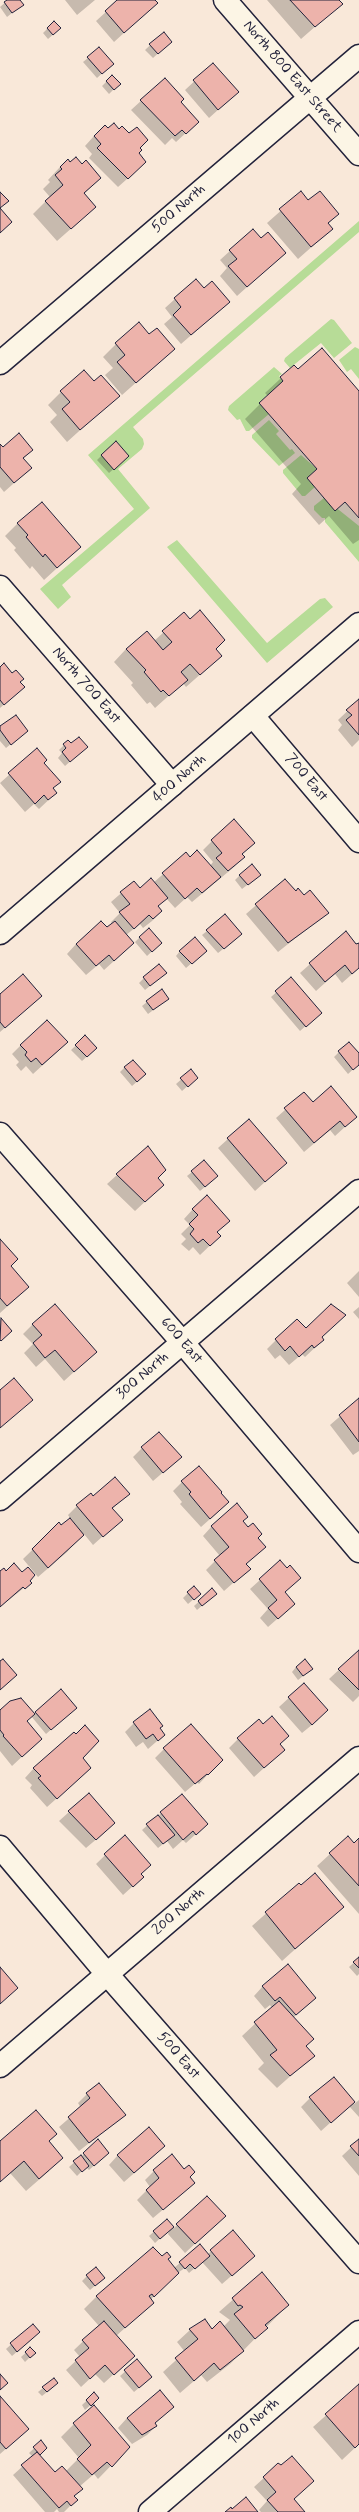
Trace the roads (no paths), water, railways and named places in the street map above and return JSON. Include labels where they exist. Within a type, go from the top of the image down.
[{"type":"street","name":"North 800 East Street","points":[[225,0],[359,154]]},
{"type":"street","name":"500 North","points":[[0,363],[359,56]]},
{"type":"street","name":"North 700 East","points":[[0,587],[172,785]]},
{"type":"street","name":"400 North","points":[[0,933],[359,624]]},
{"type":"street","name":"700 East","points":[[253,716],[359,840]]},
{"type":"street","name":"600 East","points":[[0,1134],[183,1343],[359,1551]]},
{"type":"street","name":"300 North","points":[[0,1499],[359,1191]]},
{"type":"street","name":"200 North","points":[[0,2066],[359,1758]]},
{"type":"street","name":"500 East","points":[[0,1847],[107,1974],[359,2262]]},
{"type":"street","name":"100 North","points":[[150,2512],[359,2332]]}]
